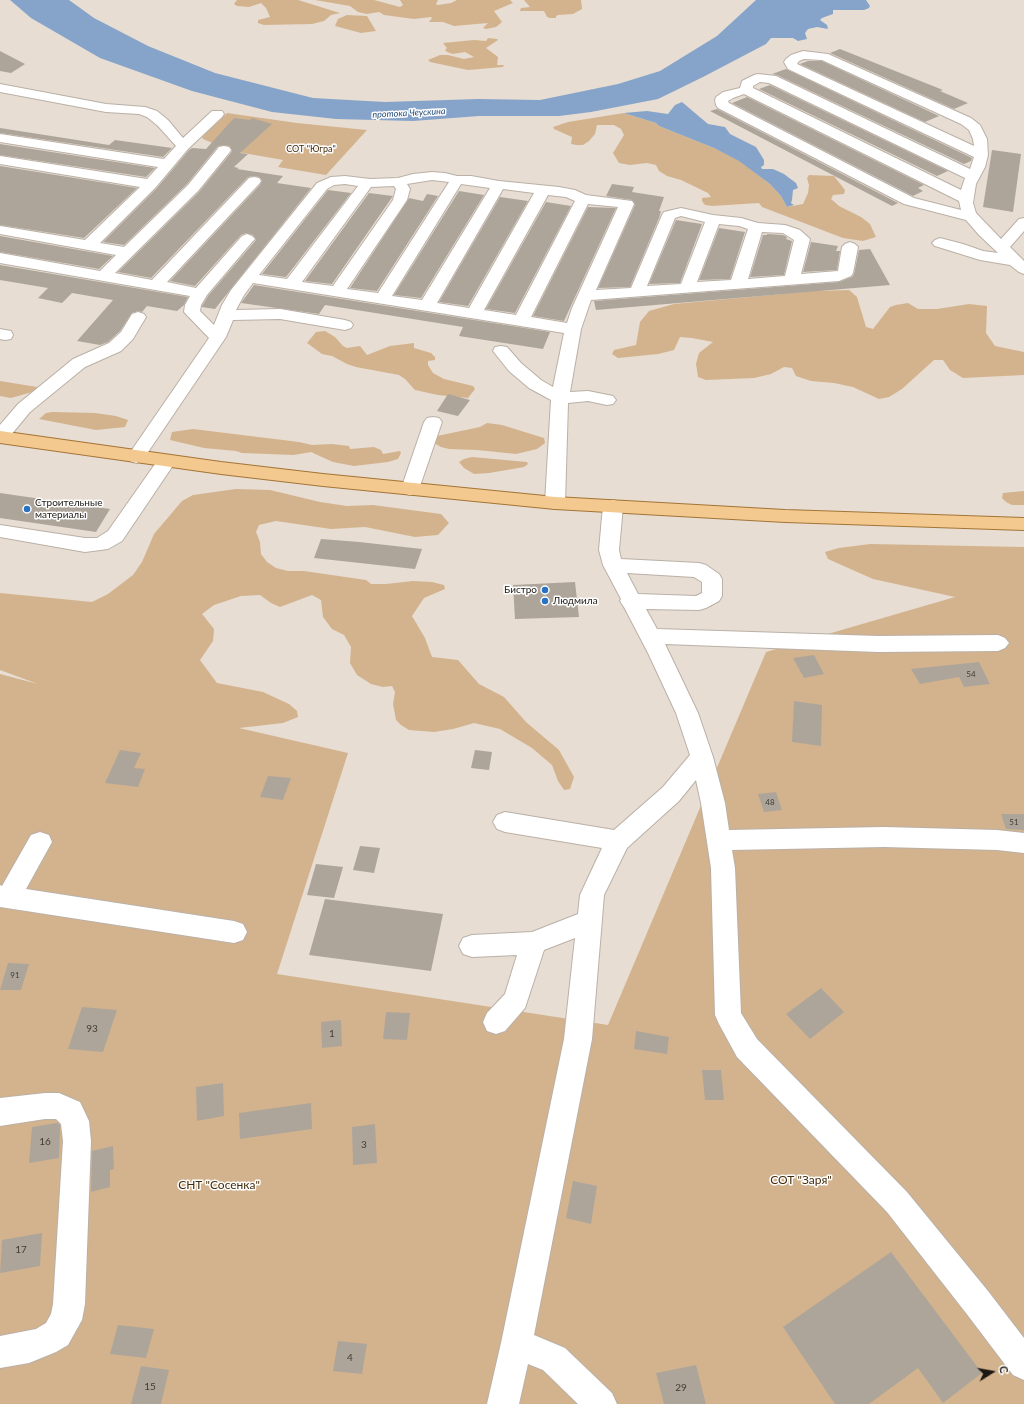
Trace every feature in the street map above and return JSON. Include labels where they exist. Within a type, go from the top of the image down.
[{"type":"main road","points":[[0,437],[166,462],[410,489],[555,502],[785,516],[1024,524]]},
{"type":"lane","points":[[981,154],[792,66],[790,62],[803,55],[824,57],[966,121],[975,128],[980,139],[981,154],[978,167],[969,184],[966,203],[969,214],[984,232],[1020,265]]},
{"type":"lane","points":[[746,90],[747,84],[758,78],[772,79],[973,176]]},
{"type":"lane","points":[[0,88],[106,108],[140,110],[152,114],[163,123],[183,146]]},
{"type":"lane","points":[[967,199],[746,90],[728,95],[721,100],[723,105],[909,201],[972,218]]},
{"type":"lane","points":[[89,245],[151,184],[183,146],[216,114]]},
{"type":"lane","points":[[0,138],[168,164]]},
{"type":"lane","points":[[104,276],[193,188],[224,150]]},
{"type":"lane","points":[[0,160],[151,184]]},
{"type":"lane","points":[[136,457],[218,337],[234,299],[322,186],[331,181],[345,180],[367,183],[399,182],[413,178],[432,176],[445,177],[457,180],[471,180],[499,185],[559,191],[570,193],[583,199],[627,204],[573,329],[560,398],[555,502]]},
{"type":"lane","points":[[382,299],[457,180]]},
{"type":"lane","points":[[156,285],[254,181]]},
{"type":"lane","points":[[337,292],[400,200],[402,189],[399,182]]},
{"type":"lane","points":[[291,285],[367,183]]},
{"type":"lane","points":[[427,306],[499,185]]},
{"type":"lane","points":[[474,314],[543,190]]},
{"type":"lane","points":[[521,321],[583,199]]},
{"type":"lane","points":[[637,292],[669,215],[681,212],[713,219],[741,222],[756,228],[772,227],[785,229],[795,233],[802,239],[792,280]]},
{"type":"lane","points":[[687,288],[713,219]]},
{"type":"lane","points":[[1001,248],[1024,222]]},
{"type":"lane","points":[[738,284],[756,228]]},
{"type":"lane","points":[[0,230],[127,252]]},
{"type":"lane","points":[[218,337],[192,312],[192,305],[200,293],[248,239]]},
{"type":"lane","points":[[940,244],[958,247],[1020,265]]},
{"type":"lane","points":[[586,296],[839,276],[845,273],[850,246]]},
{"type":"lane","points":[[0,258],[200,293]]},
{"type":"lane","points":[[249,278],[573,329]]},
{"type":"lane","points":[[226,315],[280,314],[345,324]]},
{"type":"lane","points":[[0,437],[24,408],[79,363],[115,347],[127,335],[138,317]]},
{"type":"lane","points":[[501,351],[515,367],[535,384],[560,398],[588,396],[607,400]]},
{"type":"lane","points":[[410,489],[433,422]]},
{"type":"lane","points":[[0,531],[85,545],[101,544],[115,536],[166,462]]},
{"type":"lane","points":[[612,506],[609,550],[613,565],[630,601],[650,636],[687,713],[702,757],[712,803],[723,868],[728,1016],[747,1048],[898,1202],[1024,1364]]},
{"type":"lane","points":[[613,565],[699,570],[712,579],[712,596],[699,603],[630,601]]},
{"type":"lane","points":[[650,636],[878,644],[998,643]]},
{"type":"lane","points":[[503,1404],[517,1343],[578,1039],[592,896],[618,841],[671,794],[702,757]]},
{"type":"lane","points":[[504,822],[618,841]]},
{"type":"lane","points":[[719,840],[884,837],[997,840],[1024,843]]},
{"type":"lane","points":[[40,842],[4,896],[234,932]]},
{"type":"lane","points":[[472,946],[533,943],[589,921]]},
{"type":"lane","points":[[496,1022],[516,1000],[533,943]]},
{"type":"lane","points":[[0,1112],[45,1106],[59,1106],[70,1112],[76,1121],[77,1141],[69,1304],[66,1320],[57,1334],[45,1341],[29,1347],[0,1352]]},
{"type":"lane","points":[[517,1343],[554,1359],[601,1404]]},
{"type":"green space","points":[[237,0],[298,0],[340,13],[331,15],[324,21],[312,24],[264,25],[258,23],[258,20],[270,17],[266,8],[261,3],[249,7],[237,6],[234,4]]},
{"type":"green space","points":[[315,0],[374,0],[400,7],[403,5],[400,0],[438,0],[436,4],[438,5],[451,3],[457,0],[510,0],[513,3],[494,11],[502,22],[496,27],[486,29],[483,28],[488,23],[454,26],[443,22],[429,22],[432,18],[431,17],[414,19],[384,15],[379,12],[367,14],[358,12],[350,6]]},
{"type":"green space","points":[[524,0],[581,0],[582,9],[573,14],[558,15],[556,18],[550,18],[547,17],[544,11],[520,11],[521,8],[530,7]]},
{"type":"green space","points":[[347,15],[367,16],[376,31],[361,33],[335,26],[338,19]]},
{"type":"green space","points":[[488,38],[498,40],[486,48],[498,57],[497,65],[504,65],[503,67],[468,70],[430,62],[428,60],[440,55],[448,55],[464,59],[474,57],[465,52],[453,54],[447,52],[445,50],[447,48],[443,43],[474,40],[486,41]]},
{"type":"green space","name":"СОТ \"Югра\"","points":[[227,113],[297,123],[367,130],[326,175],[278,167],[283,160],[232,151],[203,139],[202,137]]},
{"type":"green space","points":[[624,113],[656,123],[659,126],[714,148],[740,161],[770,184],[781,196],[787,207],[803,204],[808,193],[809,185],[807,178],[809,175],[834,176],[845,190],[844,194],[833,195],[831,199],[839,206],[861,217],[870,224],[876,237],[863,241],[843,238],[762,207],[759,203],[712,206],[705,205],[702,198],[711,197],[708,193],[681,180],[667,176],[659,171],[656,165],[647,163],[630,165],[619,163],[613,153],[624,135],[621,129],[614,125],[597,125],[595,134],[583,145],[571,144],[572,137],[554,129],[553,127],[568,122]]},
{"type":"green space","points":[[849,290],[857,297],[866,327],[873,329],[890,307],[896,305],[908,303],[918,309],[937,309],[969,304],[987,306],[986,333],[995,346],[1024,352],[1024,375],[963,378],[950,370],[943,360],[934,360],[902,389],[889,397],[879,399],[853,387],[834,383],[811,381],[796,376],[792,368],[784,367],[771,374],[754,378],[706,380],[698,377],[696,364],[699,353],[713,342],[692,338],[680,337],[674,350],[658,354],[618,358],[612,354],[614,350],[636,345],[640,322],[649,311],[674,304],[814,291]]},
{"type":"green space","points":[[325,331],[335,337],[343,346],[347,348],[360,346],[367,355],[390,346],[414,343],[414,348],[431,353],[435,357],[435,360],[428,361],[428,365],[433,373],[444,379],[473,386],[475,389],[468,398],[438,395],[415,390],[399,375],[347,364],[332,356],[322,354],[307,343],[316,332]]},
{"type":"green space","points":[[0,381],[37,387],[39,390],[11,398],[0,396]]},
{"type":"green space","points":[[46,413],[95,413],[116,416],[128,420],[125,427],[96,430],[39,419]]},
{"type":"green space","points":[[487,423],[502,425],[544,438],[545,443],[537,449],[516,454],[449,449],[434,443],[437,436],[480,427]]},
{"type":"green space","points":[[193,429],[299,442],[312,445],[332,444],[349,446],[350,449],[374,447],[381,450],[383,454],[400,451],[401,453],[398,459],[388,462],[354,466],[333,462],[312,452],[293,455],[242,453],[236,451],[204,448],[170,440],[172,432]]},
{"type":"green space","points":[[472,457],[527,462],[528,464],[524,467],[474,474],[464,468],[459,462]]},
{"type":"green space","points":[[236,489],[270,490],[320,502],[347,506],[373,505],[441,514],[449,523],[438,535],[415,537],[365,527],[331,529],[276,521],[259,525],[256,532],[260,542],[261,554],[267,562],[276,568],[288,571],[304,571],[366,580],[371,584],[413,581],[432,582],[444,585],[445,589],[424,598],[412,616],[425,638],[432,657],[458,660],[479,684],[504,697],[526,722],[559,750],[574,777],[570,789],[564,790],[558,781],[552,765],[532,748],[500,729],[474,723],[453,729],[434,732],[409,730],[401,725],[396,720],[393,704],[395,692],[392,686],[383,687],[371,684],[357,675],[350,663],[351,647],[344,635],[332,629],[323,617],[321,600],[312,595],[280,607],[271,603],[260,595],[241,596],[214,605],[202,614],[214,629],[213,641],[200,660],[217,683],[263,692],[289,704],[297,711],[298,717],[283,723],[239,728],[348,753],[277,974],[608,1025],[766,652],[955,597],[873,579],[828,559],[825,552],[839,548],[870,544],[1024,547],[1024,1404],[0,1404],[0,674],[38,684],[0,670],[0,593],[92,602],[108,594],[133,575],[142,562],[154,534],[182,501],[193,495]]},
{"type":"green space","points":[[1024,491],[1024,505],[1012,505],[1002,498],[1003,493]]},
{"type":"water","name":"протока Чеускина","points":[[10,0],[69,0],[94,18],[148,46],[215,73],[313,98],[385,102],[478,99],[540,100],[618,84],[660,71],[717,36],[756,0],[866,0],[870,6],[864,10],[833,10],[833,14],[820,20],[827,25],[828,29],[817,27],[808,29],[805,33],[807,39],[798,41],[793,38],[771,38],[766,44],[658,99],[591,112],[559,116],[479,116],[413,121],[336,119],[272,112],[192,91],[100,58],[31,18]]},
{"type":"water","points":[[682,102],[708,124],[725,127],[730,134],[756,147],[764,160],[764,165],[761,167],[762,169],[773,169],[784,174],[796,183],[798,188],[793,190],[791,203],[794,205],[787,207],[781,196],[770,184],[739,161],[714,148],[659,126],[656,123],[624,113],[647,111],[668,114],[675,105]]},
{"type":"building","points":[[840,49],[943,90],[940,91],[968,103],[954,109],[830,53]]},
{"type":"building","points":[[0,51],[25,64],[11,73],[0,71]]},
{"type":"building","points":[[808,61],[822,61],[939,116],[925,122],[800,64]]},
{"type":"building","points":[[786,69],[972,158],[971,161],[964,164],[777,75],[772,74]]},
{"type":"building","points":[[770,85],[948,171],[937,176],[759,89]]},
{"type":"building","points":[[747,97],[924,185],[918,188],[923,191],[913,196],[732,103]]},
{"type":"building","points":[[717,109],[898,203],[892,206],[710,111]]},
{"type":"building","points":[[234,118],[250,120],[252,118],[272,124],[240,153],[248,154],[234,167],[239,168],[237,169],[283,176],[277,183],[311,188],[215,309],[202,306],[208,296],[256,240],[253,235],[246,233],[241,235],[195,286],[170,281],[260,185],[262,180],[259,177],[248,177],[151,278],[118,272],[199,192],[230,154],[232,151],[230,146],[218,146],[187,184],[124,245],[103,242],[157,188],[189,150],[192,148],[206,149]]},
{"type":"building","points":[[0,128],[109,145],[115,140],[172,148],[163,157],[0,133]]},
{"type":"building","points":[[0,144],[155,168],[146,177],[0,155]]},
{"type":"building","points":[[992,150],[1021,154],[1013,212],[983,207]]},
{"type":"building","points":[[0,166],[137,188],[84,238],[0,225]]},
{"type":"building","points":[[612,184],[634,187],[632,192],[664,197],[659,211],[661,211],[659,218],[630,287],[598,288],[635,205],[632,200],[606,196]]},
{"type":"building","points":[[328,190],[351,193],[286,277],[262,274]]},
{"type":"building","points":[[459,191],[484,195],[421,298],[394,295]]},
{"type":"building","points":[[369,193],[393,196],[332,284],[305,281]]},
{"type":"building","points":[[427,194],[438,196],[377,291],[350,288],[409,198],[423,201]]},
{"type":"building","points":[[500,197],[528,201],[468,306],[439,302]]},
{"type":"building","points":[[546,202],[571,206],[515,313],[486,309]]},
{"type":"building","points":[[588,207],[616,208],[564,321],[533,316]]},
{"type":"building","points":[[676,220],[702,224],[680,283],[649,284]]},
{"type":"building","points":[[719,228],[745,232],[730,279],[699,280]]},
{"type":"building","points":[[763,235],[783,235],[787,237],[786,239],[792,241],[784,275],[750,277]]},
{"type":"building","points":[[0,236],[113,256],[99,269],[0,252]]},
{"type":"building","points":[[811,242],[838,246],[836,251],[840,251],[837,270],[803,272]]},
{"type":"building","points":[[870,249],[890,285],[596,310],[594,301],[839,282],[852,277],[854,274],[859,250]]},
{"type":"building","points":[[0,265],[188,297],[184,305],[177,311],[147,306],[142,312],[138,311],[132,313],[120,331],[108,342],[100,345],[77,341],[113,300],[72,293],[62,303],[38,298],[48,288],[0,280]]},
{"type":"building","points":[[254,285],[550,332],[543,349],[459,336],[463,327],[325,305],[319,314],[241,303]]},
{"type":"building","points":[[448,394],[470,400],[458,416],[437,411]]},
{"type":"building","points":[[0,493],[110,509],[96,532],[0,518]]},
{"type":"building","points":[[321,539],[422,549],[415,569],[314,558]]},
{"type":"building","name":"Людмила","points":[[575,582],[579,617],[515,619],[513,585]]},
{"type":"building","points":[[814,655],[824,674],[804,678],[793,658]]},
{"type":"building","points":[[979,662],[990,684],[964,687],[959,677],[920,684],[911,669]]},
{"type":"building","points":[[794,701],[822,705],[821,746],[792,742]]},
{"type":"building","points":[[120,750],[141,753],[134,768],[145,769],[138,787],[105,783]]},
{"type":"building","points":[[475,750],[492,752],[489,770],[471,768]]},
{"type":"building","points":[[268,776],[291,778],[283,800],[260,797]]},
{"type":"building","points":[[776,792],[782,810],[764,812],[758,794]]},
{"type":"building","points":[[1001,814],[1024,814],[1024,830],[1006,829]]},
{"type":"building","points":[[360,846],[380,848],[374,873],[353,870]]},
{"type":"building","points":[[316,864],[343,867],[334,898],[307,895]]},
{"type":"building","points":[[325,899],[443,914],[431,971],[309,955]]},
{"type":"building","points":[[8,963],[29,964],[21,990],[0,990]]},
{"type":"building","points":[[821,988],[844,1012],[810,1039],[786,1014]]},
{"type":"building","points":[[82,1007],[117,1010],[103,1052],[68,1049]]},
{"type":"building","points":[[386,1012],[410,1013],[407,1040],[383,1039]]},
{"type":"building","points":[[341,1020],[342,1046],[322,1048],[321,1022]]},
{"type":"building","points":[[636,1031],[669,1037],[667,1054],[634,1049]]},
{"type":"building","points":[[702,1070],[721,1070],[724,1100],[705,1100]]},
{"type":"building","points":[[223,1083],[224,1116],[197,1121],[196,1087]]},
{"type":"building","points":[[311,1103],[312,1129],[240,1139],[239,1113]]},
{"type":"building","points":[[57,1123],[60,1125],[59,1158],[29,1163],[32,1127]]},
{"type":"building","points":[[375,1124],[377,1163],[353,1165],[352,1127]]},
{"type":"building","points":[[113,1146],[114,1169],[110,1170],[110,1187],[91,1192],[92,1151]]},
{"type":"building","points":[[573,1181],[597,1186],[591,1224],[566,1218]]},
{"type":"building","points":[[42,1233],[40,1266],[0,1273],[2,1240]]},
{"type":"building","points":[[891,1252],[982,1373],[943,1403],[918,1368],[869,1404],[835,1404],[783,1327]]},
{"type":"building","points":[[118,1325],[154,1329],[146,1358],[110,1354]]},
{"type":"building","points":[[338,1341],[367,1344],[362,1374],[333,1371]]},
{"type":"building","points":[[696,1365],[706,1404],[664,1404],[656,1373]]},
{"type":"building","points":[[141,1366],[169,1370],[161,1404],[131,1404]]},
{"type":"place","name":"Строительные материалы","points":[[27,509]]},
{"type":"place","name":"Бистро","points":[[545,590]]},
{"type":"place","name":"Людмила","points":[[545,601]]},
{"type":"park label","name":"СОТ \"Заря\"","points":[[801,1180]]},
{"type":"park label","name":"СНТ \"Сосенка\"","points":[[219,1185]]}]
